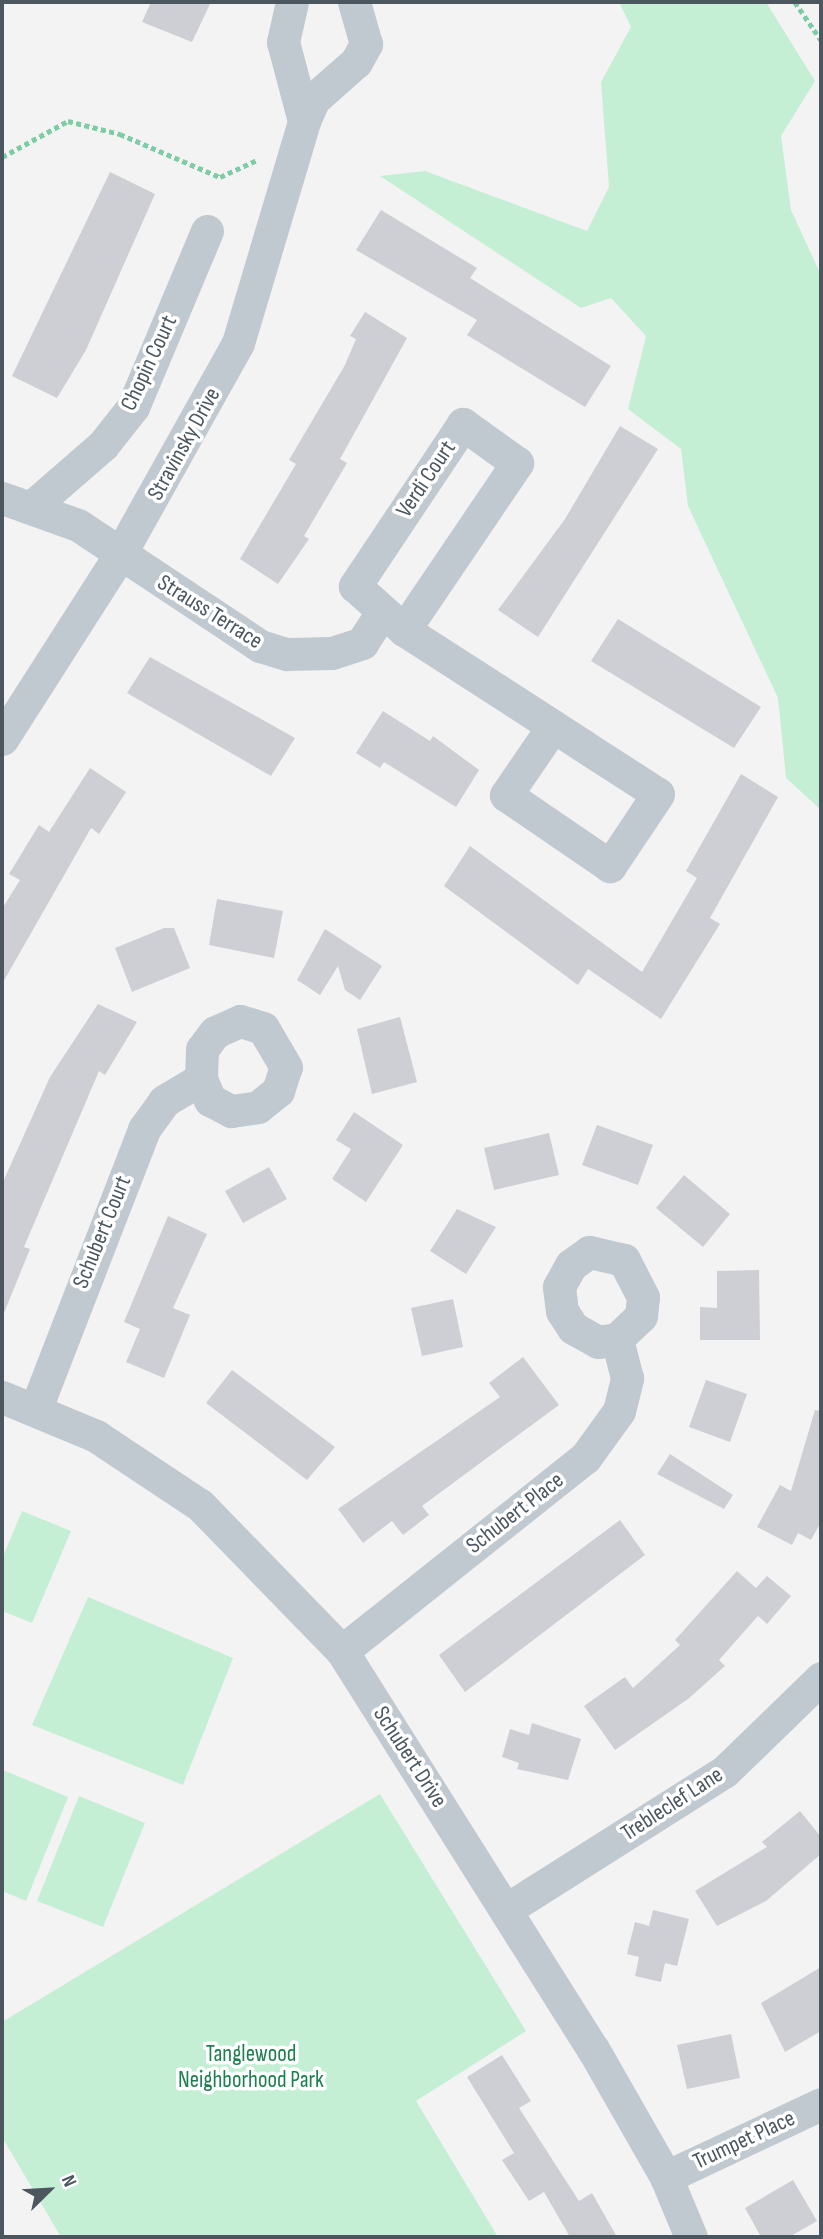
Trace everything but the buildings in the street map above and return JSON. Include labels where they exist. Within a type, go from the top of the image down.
[{"type":"street","points":[[292,2],[283,42],[304,121]]},
{"type":"street","name":"Stravinsky Drive","points":[[2,739],[119,556],[238,343],[304,121],[314,99],[356,62],[366,44],[354,2]]},
{"type":"street","name":"Chopin Court","points":[[34,505],[103,445],[133,407],[207,231]]},
{"type":"street","name":"Verdi Court","points":[[463,424],[517,463],[393,621],[355,586],[463,424]]},
{"type":"street","name":"Strauss Terrace","points":[[2,498],[34,505],[78,525],[119,556],[260,646],[287,654],[332,653],[362,643],[393,621]]},
{"type":"street","points":[[393,621],[658,794],[610,866],[506,795],[553,726]]},
{"type":"street","name":"Schubert Court","points":[[36,1408],[144,1129],[164,1101],[201,1079]]},
{"type":"street","name":"Schubert Place","points":[[342,1650],[585,1458],[620,1411],[627,1378],[617,1339]]},
{"type":"street","name":"Schubert Drive","points":[[2,1396],[36,1408],[96,1436],[200,1505],[342,1650],[507,1909],[666,2177],[691,2237]]},
{"type":"street","name":"Trebleclef Lane","points":[[507,1909],[724,1772],[821,1678]]},
{"type":"street","name":"Trumpet Place","points":[[666,2177],[821,2104]]},
{"type":"path","points":[[795,2],[821,40]]},
{"type":"path","points":[[2,158],[68,121],[120,134],[220,177],[257,160]]},
{"type":"green space","points":[[619,2],[766,2],[815,81],[781,136],[791,210],[821,275],[821,810],[786,778],[778,698],[688,506],[681,449],[628,409],[646,336],[611,298],[581,308],[380,176],[425,171],[587,231],[609,187],[601,82],[631,27]]},
{"type":"green space","points":[[22,1511],[71,1531],[32,1623],[2,1611],[2,1559]]},
{"type":"green space","points":[[88,1597],[233,1658],[183,1785],[32,1725]]},
{"type":"green space","points":[[3,1770],[68,1797],[26,1901],[2,1891]]},
{"type":"green space","name":"Tanglewood Neighborhood Park","points":[[380,1794],[526,2031],[416,2101],[498,2237],[61,2237],[2,2137],[2,2022]]},
{"type":"green space","points":[[79,1796],[145,1823],[103,1927],[37,1901]]}]
